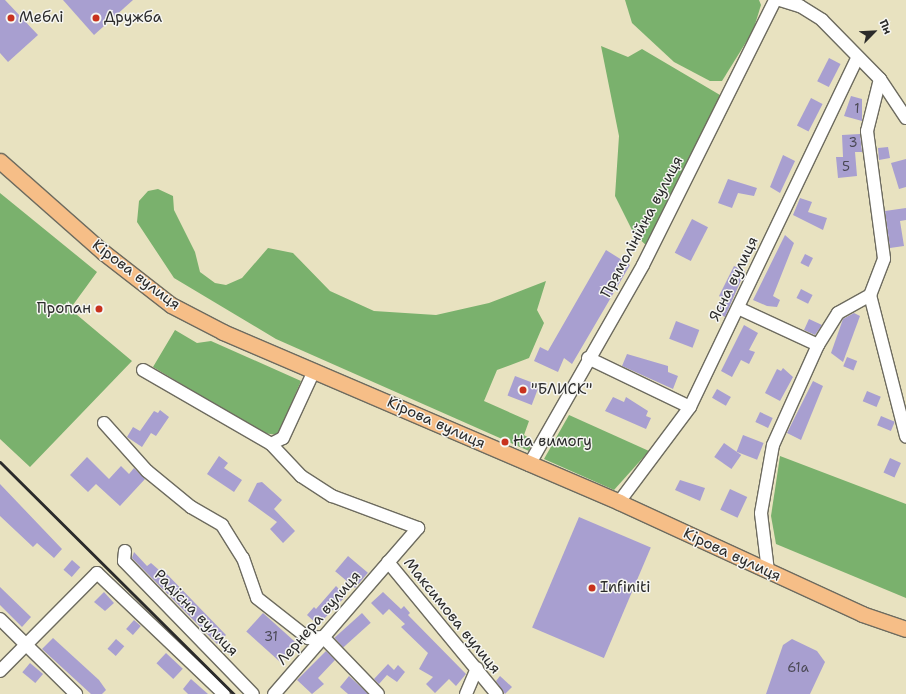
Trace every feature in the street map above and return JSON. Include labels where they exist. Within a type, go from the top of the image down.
[{"type":"main road","name":"Кірова вулиця","points":[[0,161],[102,252],[171,305],[223,332],[618,502],[862,614],[906,629]]},
{"type":"street","name":"Прямолінійна вулиця","points":[[529,465],[588,358],[643,265],[776,0]]},
{"type":"street","points":[[780,0],[800,6],[822,20],[857,58],[880,79],[906,118]]},
{"type":"street","name":"Ясна вулиця","points":[[618,502],[690,407],[857,58]]},
{"type":"street","points":[[880,79],[867,131],[884,259],[870,295],[906,436]]},
{"type":"street","points":[[768,571],[761,513],[773,445],[818,345],[838,313],[870,295]]},
{"type":"street","points":[[738,308],[818,345]]},
{"type":"street","points":[[588,358],[690,407]]},
{"type":"street","name":"Максимова вулиця","points":[[143,370],[271,444],[301,476],[332,496],[418,528],[388,562],[477,668],[496,694]]},
{"type":"street","points":[[271,444],[283,438],[314,370]]},
{"type":"street","points":[[104,423],[146,472],[191,507],[222,525],[242,558],[257,598],[308,638],[323,637],[378,694]]},
{"type":"street","name":"Радісна вулиця","points":[[125,551],[124,561],[253,694]]},
{"type":"street","name":"Лернера вулиця","points":[[274,694],[388,562]]},
{"type":"street","points":[[0,671],[97,573],[224,694]]},
{"type":"street","points":[[0,619],[76,694]]},
{"type":"street","points":[[466,694],[477,668]]},
{"type":"green space","points":[[625,0],[759,0],[761,5],[753,31],[722,81],[710,81],[674,62],[632,23]]},
{"type":"green space","points":[[601,46],[628,57],[642,49],[720,95],[720,103],[648,247],[634,234],[615,196],[619,136]]},
{"type":"green space","points":[[158,189],[173,196],[174,210],[195,252],[200,272],[215,283],[226,285],[242,278],[268,248],[293,253],[330,291],[374,311],[436,315],[489,303],[546,281],[537,310],[544,323],[529,358],[497,370],[484,401],[529,421],[524,435],[532,440],[529,451],[276,339],[174,278],[137,222],[139,201],[148,191]]},
{"type":"green space","points":[[0,193],[97,272],[70,309],[132,361],[30,467],[0,439]]},
{"type":"green space","points":[[175,330],[197,343],[211,341],[301,381],[278,435],[263,433],[153,367]]},
{"type":"green space","points":[[569,415],[649,451],[614,490],[544,459]]},
{"type":"green space","points":[[780,456],[906,504],[906,598],[776,544],[771,516]]},
{"type":"building","name":"Меблі","points":[[0,0],[5,0],[38,35],[8,62],[0,53]]},
{"type":"building","name":"Дружба","points":[[63,0],[133,0],[94,35]]},
{"type":"building","points":[[829,58],[841,64],[829,87],[817,81]]},
{"type":"building","points":[[851,96],[862,99],[862,121],[844,116]]},
{"type":"building","points":[[811,98],[823,104],[809,132],[797,126]]},
{"type":"building","points":[[860,134],[862,152],[855,152],[857,176],[838,178],[836,157],[843,157],[842,135]]},
{"type":"building","points":[[888,147],[890,158],[879,160],[878,148]]},
{"type":"building","points":[[783,155],[795,161],[780,193],[770,187]]},
{"type":"building","points":[[906,159],[906,187],[899,189],[891,163]]},
{"type":"building","points":[[728,179],[757,188],[754,196],[738,193],[732,208],[718,203]]},
{"type":"building","points":[[800,198],[812,202],[808,212],[827,218],[823,230],[793,215]]},
{"type":"building","points":[[906,208],[906,220],[900,221],[904,246],[890,248],[885,211]]},
{"type":"building","points":[[692,219],[708,227],[691,261],[675,253]]},
{"type":"building","points":[[785,235],[794,243],[773,296],[780,300],[777,307],[767,306],[753,300]]},
{"type":"building","points":[[606,250],[630,265],[572,364],[564,358],[558,372],[534,361],[540,347],[548,351]]},
{"type":"building","points":[[805,254],[813,258],[808,267],[800,263]]},
{"type":"building","points":[[734,266],[745,271],[725,317],[716,312],[722,298],[719,296]]},
{"type":"building","points":[[801,289],[813,295],[808,304],[796,298]]},
{"type":"building","points":[[854,313],[860,316],[843,362],[831,353],[843,319]]},
{"type":"building","points":[[809,319],[822,325],[815,335],[804,330]]},
{"type":"building","points":[[676,321],[699,330],[693,348],[669,339]]},
{"type":"building","points":[[744,325],[758,333],[749,350],[755,352],[749,364],[741,360],[732,377],[721,371]]},
{"type":"building","points":[[627,354],[668,366],[668,372],[678,376],[673,389],[622,366]]},
{"type":"building","points":[[847,357],[857,361],[853,370],[843,366]]},
{"type":"building","points":[[783,368],[793,377],[780,401],[765,393],[777,369],[781,371]]},
{"type":"building","name":"\"БЛИСК\"","points":[[515,376],[539,385],[532,405],[507,396]]},
{"type":"building","points":[[813,381],[823,386],[801,440],[787,433]]},
{"type":"building","points":[[717,389],[731,397],[726,406],[712,398]]},
{"type":"building","points":[[867,391],[881,397],[877,407],[863,401]]},
{"type":"building","points":[[613,397],[624,402],[626,397],[648,411],[646,416],[651,418],[646,429],[605,411]]},
{"type":"building","points":[[160,410],[169,417],[156,436],[151,433],[142,447],[127,437],[133,427],[140,431],[154,411],[158,413]]},
{"type":"building","points":[[760,412],[773,418],[768,428],[755,422]]},
{"type":"building","points":[[881,416],[895,422],[891,431],[877,425]]},
{"type":"building","points":[[743,435],[764,443],[757,460],[737,452]]},
{"type":"building","points":[[724,443],[741,455],[731,469],[714,457]]},
{"type":"building","points":[[219,456],[228,463],[224,468],[242,480],[234,492],[207,474]]},
{"type":"building","points":[[87,457],[109,479],[121,466],[129,474],[134,468],[145,479],[120,506],[96,484],[88,492],[70,475]]},
{"type":"building","points":[[890,458],[901,463],[894,477],[883,473]]},
{"type":"building","points":[[680,480],[705,488],[700,501],[675,490]]},
{"type":"building","points":[[262,482],[282,500],[274,509],[295,531],[283,543],[270,529],[277,522],[248,501],[257,483]]},
{"type":"building","points":[[0,484],[62,549],[54,558],[37,543],[33,547],[0,516]]},
{"type":"building","points":[[730,489],[747,497],[737,518],[720,510]]},
{"type":"building","name":"Infiniti","points":[[579,517],[651,547],[604,658],[532,627]]},
{"type":"building","points":[[134,552],[147,566],[151,563],[159,570],[161,568],[226,635],[217,644],[132,558]]},
{"type":"building","points":[[348,556],[368,573],[355,588],[335,571]]},
{"type":"building","points":[[72,560],[80,567],[72,577],[63,570]]},
{"type":"building","points":[[336,586],[346,596],[318,625],[307,615],[314,607],[316,609]]},
{"type":"building","points":[[0,587],[31,617],[22,627],[0,605]]},
{"type":"building","points":[[104,592],[114,603],[105,611],[94,602]]},
{"type":"building","points":[[383,592],[401,609],[404,606],[410,613],[408,615],[466,674],[456,686],[449,679],[435,693],[426,684],[433,677],[419,669],[428,653],[401,627],[405,624],[389,609],[383,615],[371,603]]},
{"type":"building","points":[[263,613],[297,644],[280,662],[246,632]]},
{"type":"building","points":[[362,613],[371,623],[343,647],[335,638]]},
{"type":"building","points":[[134,620],[141,626],[133,635],[126,629]]},
{"type":"building","points":[[53,638],[99,680],[106,690],[102,694],[91,694],[42,649]]},
{"type":"building","points":[[116,639],[124,646],[116,656],[107,649]]},
{"type":"building","points":[[792,639],[817,651],[825,662],[810,694],[766,694],[783,645]]},
{"type":"building","points":[[326,651],[335,660],[318,678],[324,684],[312,694],[297,680]]},
{"type":"building","points":[[166,653],[183,669],[173,679],[156,663]]},
{"type":"building","points":[[30,663],[43,674],[35,683],[22,672]]},
{"type":"building","points":[[388,664],[394,670],[398,665],[405,672],[397,682],[387,675],[379,684],[374,679]]},
{"type":"building","points":[[349,676],[368,694],[348,694],[340,687]]},
{"type":"building","points":[[500,676],[512,687],[505,694],[496,681]]},
{"type":"building","points":[[191,679],[208,694],[188,694],[183,689]]},
{"type":"railway","points":[[0,462],[234,694]]},
{"type":"place","name":"Меблі","points":[[11,18]]},
{"type":"place","name":"Дружба","points":[[96,18]]},
{"type":"place","name":"Пропан","points":[[99,309]]},
{"type":"place","name":"\"БЛИСК\"","points":[[523,390]]},
{"type":"place","name":"На вимогу","points":[[505,442]]},
{"type":"place","name":"Infiniti","points":[[592,588]]}]
